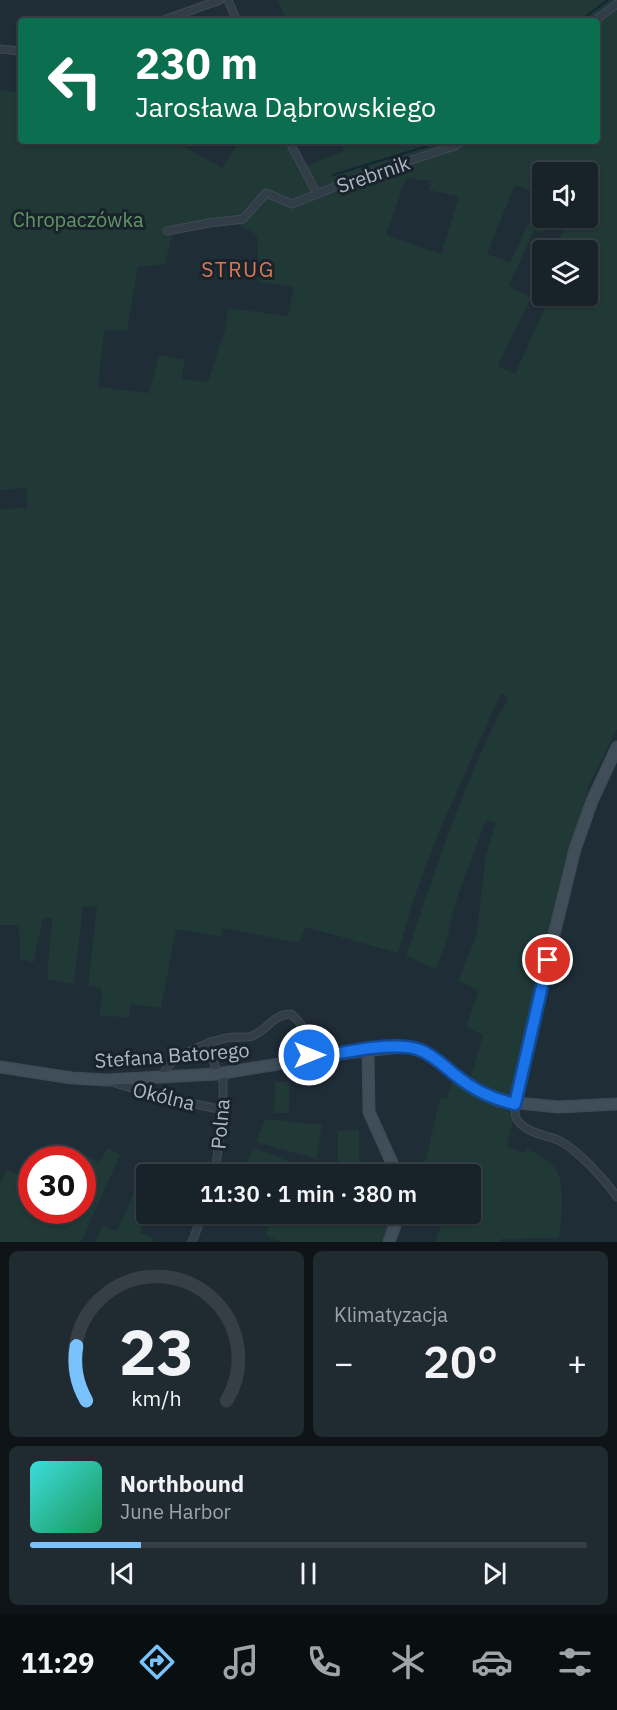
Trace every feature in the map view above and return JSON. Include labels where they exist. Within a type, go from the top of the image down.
[{"type":"street","points":[[169,18],[220,0]]},
{"type":"street","points":[[228,0],[236,18]]},
{"type":"street","points":[[598,18],[617,4]]},
{"type":"street","points":[[0,49],[18,51]]},
{"type":"street","points":[[291,144],[317,194]]},
{"type":"street","name":"Srebrnik","points":[[167,231],[209,222],[243,219],[266,193],[292,204],[362,176],[458,144]]},
{"type":"street","points":[[617,747],[592,801],[575,849],[515,1104],[516,1119],[522,1125],[535,1133],[560,1141],[599,1173],[617,1197]]},
{"type":"street","points":[[163,1076],[164,1071],[177,1060],[209,1042],[248,1037],[284,1014],[291,1014],[299,1020],[308,1035],[309,1059]]},
{"type":"street","name":"Polna","points":[[209,1042],[220,1074],[223,1110],[216,1164]]},
{"type":"street","name":"Stefana Batorego","points":[[0,1067],[72,1078],[106,1080],[220,1074],[368,1050],[401,1047],[420,1050],[439,1061],[483,1094],[498,1101],[576,1107],[617,1104]]},
{"type":"street","points":[[368,1050],[369,1112],[392,1164]]},
{"type":"street","name":"Okólna","points":[[106,1080],[162,1097],[223,1110]]},
{"type":"street","points":[[192,1242],[200,1224]]},
{"type":"street","points":[[389,1242],[395,1224]]},
{"type":"green space","name":"Chropaczówka","points":[[277,0],[617,0],[617,729],[590,783],[577,825],[512,1093],[507,1095],[490,1092],[470,1080],[483,1035],[466,1027],[479,990],[458,981],[476,937],[486,854],[496,823],[486,820],[457,898],[445,946],[436,969],[406,956],[464,792],[508,698],[501,693],[438,834],[414,898],[398,953],[305,927],[299,943],[223,928],[221,937],[176,929],[161,1008],[131,1004],[129,1018],[99,1015],[102,1000],[101,988],[88,986],[97,906],[83,907],[74,984],[47,979],[52,918],[43,918],[33,963],[20,959],[19,925],[0,925],[0,509],[27,508],[27,488],[0,490],[0,89],[18,92],[18,144],[179,144],[222,168],[238,144],[287,144],[310,185],[305,166],[344,151],[340,144],[600,144],[600,18],[286,18]],"holes":[[[406,178],[431,181],[429,190],[459,197],[441,254],[386,235]],[[225,223],[242,226],[257,235],[259,282],[294,287],[288,316],[228,308],[226,326],[208,382],[181,379],[185,360],[159,355],[149,393],[98,387],[104,331],[127,330],[138,267],[165,264],[172,235]]]},
{"type":"green space","points":[[453,1079],[478,1098],[508,1110],[513,1120],[507,1147],[525,1153],[527,1149],[542,1157],[555,1168],[562,1192],[562,1213],[558,1238],[501,1239],[501,1242],[435,1242],[441,1224],[481,1224],[481,1164],[425,1162],[440,1099],[447,1098]]},
{"type":"green space","points":[[275,1082],[290,1082],[289,1113],[274,1113]]},
{"type":"green space","points":[[265,1119],[322,1125],[316,1159],[256,1142]]},
{"type":"green space","points":[[359,1130],[359,1164],[338,1164],[338,1131]]},
{"type":"green space","points":[[108,1148],[120,1155],[96,1209],[96,1160],[99,1162]]},
{"type":"green space","points":[[253,1148],[297,1164],[246,1164]]},
{"type":"green space","points":[[6,1170],[18,1175],[18,1224],[89,1224],[81,1242],[0,1242],[0,1186]]},
{"type":"green space","points":[[136,1188],[136,1224],[144,1224],[140,1233],[154,1239],[153,1242],[95,1242],[103,1225],[117,1231]]},
{"type":"green space","points":[[269,1224],[389,1224],[382,1242],[281,1242],[265,1235]]},
{"type":"waterway","points":[[584,18],[608,0]]},
{"type":"waterway","points":[[333,175],[434,144]]},
{"type":"district","name":"STRUG","points":[[238,269]]},
{"type":"route","points":[[309,1055],[309,1059],[381,1048],[415,1048],[439,1061],[490,1098],[515,1104],[548,960]]}]
